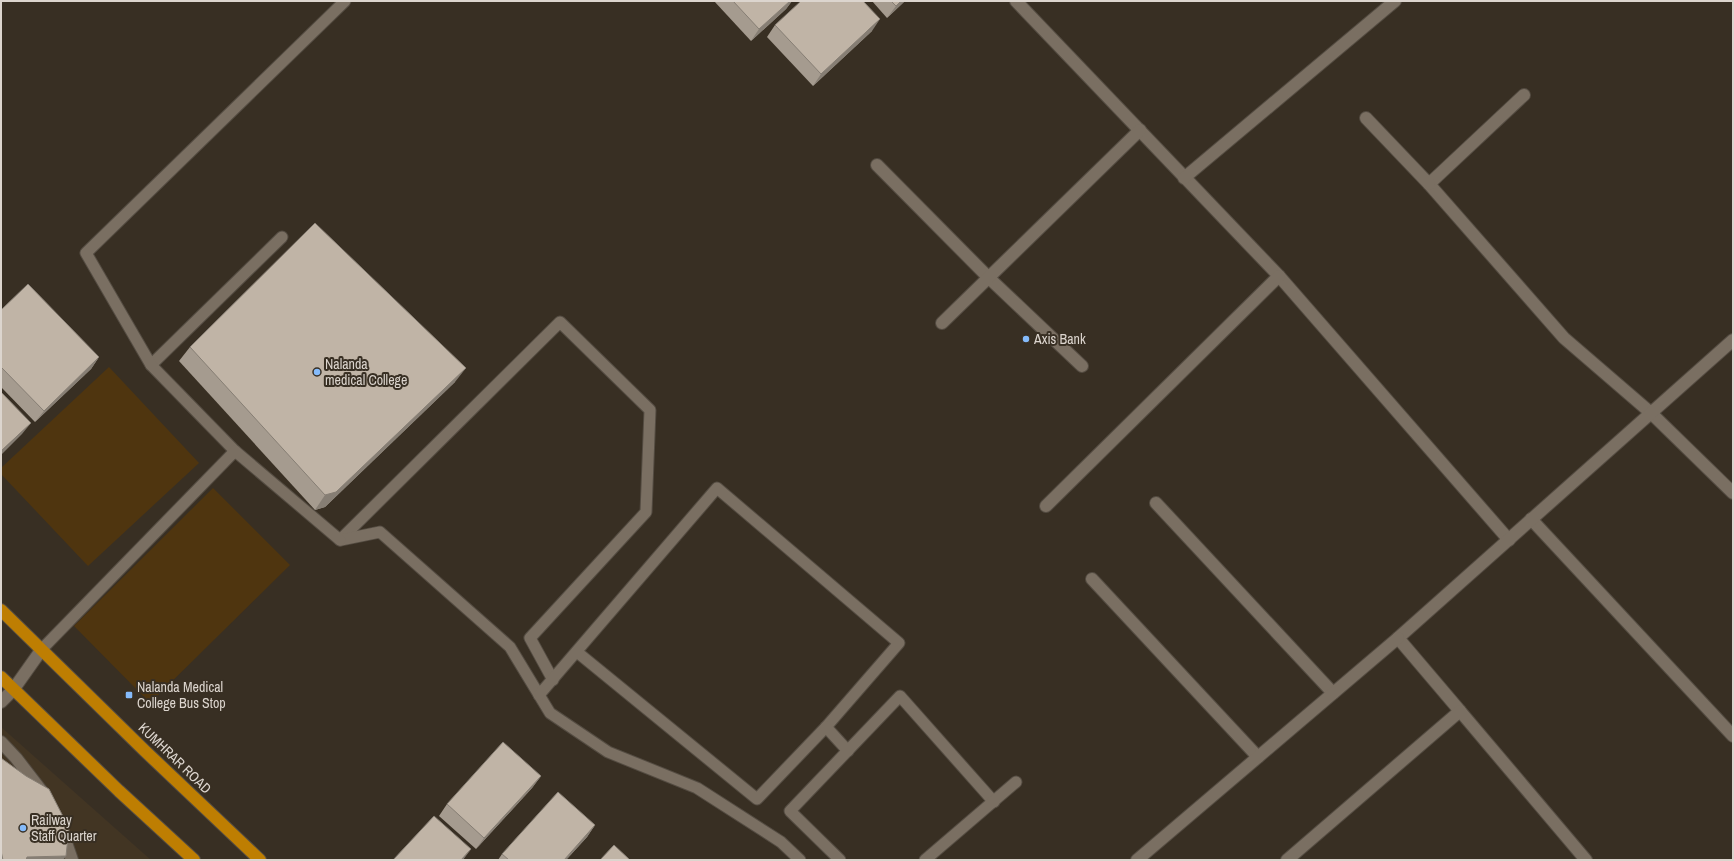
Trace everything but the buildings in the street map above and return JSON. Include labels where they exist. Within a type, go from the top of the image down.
[{"type":"highway","name":"KUMHRAR ROAD","points":[[1,610],[139,746],[260,860]]},
{"type":"highway","points":[[1,677],[118,792],[194,860]]},
{"type":"street","points":[[1016,1],[1279,276],[1508,540]]},
{"type":"street","points":[[1184,178],[1396,1]]},
{"type":"street","points":[[1429,184],[1524,95]]},
{"type":"street","points":[[1366,118],[1429,184],[1564,338],[1651,413],[1733,493]]},
{"type":"street","points":[[942,323],[1140,130]]},
{"type":"street","points":[[877,165],[989,278],[1082,366]]},
{"type":"street","points":[[1046,506],[1279,276]]},
{"type":"street","points":[[1137,860],[1398,638],[1733,340]]},
{"type":"street","points":[[1156,503],[1333,693]]},
{"type":"street","points":[[1531,519],[1733,736]]},
{"type":"street","points":[[1092,579],[1258,757]]},
{"type":"street","points":[[1398,638],[1586,860]]},
{"type":"street","points":[[1,702],[14,690],[42,649]]},
{"type":"street","points":[[1288,860],[1460,711]]},
{"type":"street","points":[[1,742],[16,758],[49,802]]},
{"type":"street","points":[[59,823],[72,860]]},
{"type":"lane","points":[[340,540],[235,451],[151,365],[86,253],[344,1]]},
{"type":"lane","points":[[151,365],[282,237]]},
{"type":"lane","points":[[340,540],[560,322],[650,410],[646,512],[530,638],[553,680]]},
{"type":"lane","points":[[42,649],[235,451]]},
{"type":"lane","points":[[539,695],[717,488],[899,643],[826,727],[757,799],[577,652]]},
{"type":"lane","points":[[340,540],[380,532],[510,647],[550,713],[608,752],[697,788],[781,842],[800,860]]},
{"type":"lane","points":[[840,860],[790,811],[900,696],[994,802]]},
{"type":"lane","points":[[826,727],[848,751]]},
{"type":"lane","points":[[925,860],[1016,782]]},
{"type":"shaded area","points":[[109,367],[199,463],[88,566],[1,474],[1,468]]},
{"type":"shaded area","points":[[213,488],[290,565],[150,703],[74,626]]},
{"type":"shaded area","points":[[1,727],[151,860],[1,860]]},
{"type":"place","name":"Axis Bank","points":[[1026,339]]},
{"type":"place","name":"Nalanda medical College","points":[[317,372]]},
{"type":"place","name":"Nalanda Medical College Bus Stop","points":[[129,695]]},
{"type":"place","name":"Railway Staff Quarter","points":[[23,828]]}]
